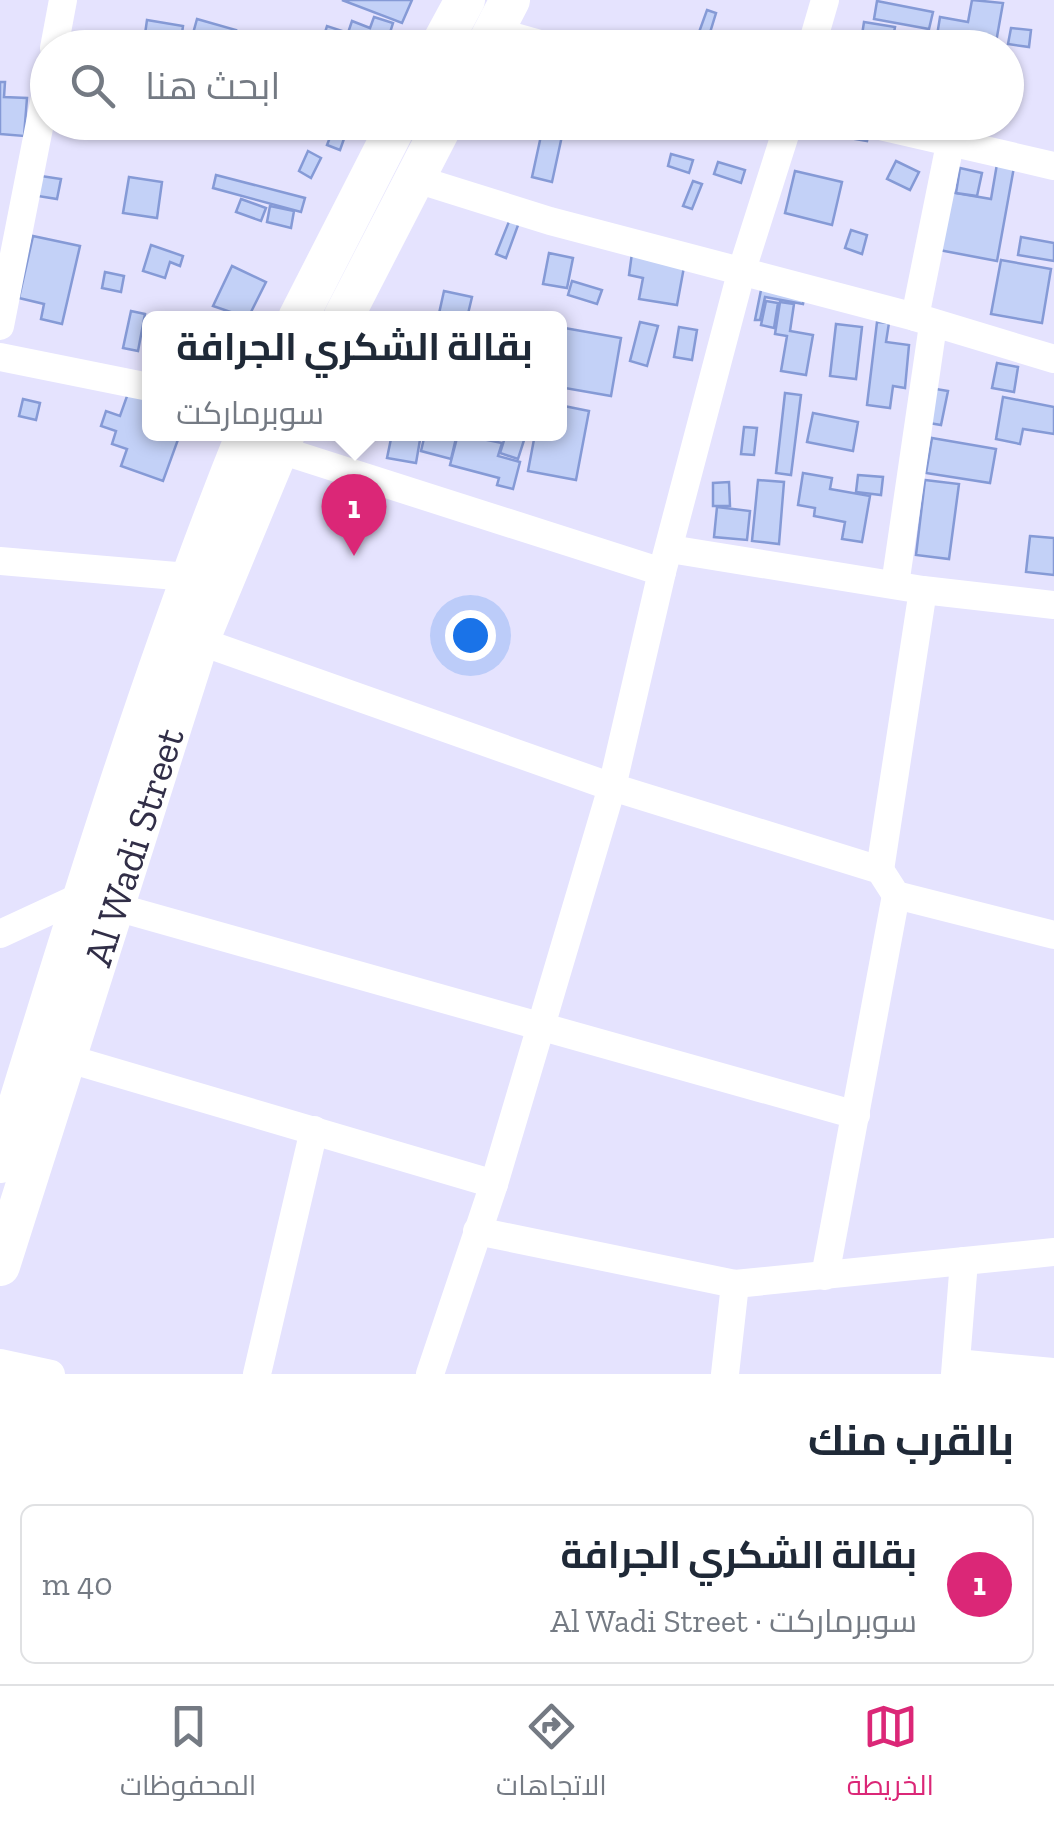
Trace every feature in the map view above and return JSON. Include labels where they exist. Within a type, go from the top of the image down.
[{"type":"main road","points":[[449,30],[465,0]]},
{"type":"main road","points":[[302,311],[389,140]]},
{"type":"main road","points":[[346,311],[434,140]]},
{"type":"main road","name":"Al Wadi Street","points":[[0,1266],[66,1058],[99,902],[188,577],[269,441]]},
{"type":"main road","name":"Al Wadi Street","points":[[0,1163],[199,641],[269,441]]},
{"type":"street","points":[[57,30],[63,0]]},
{"type":"street","points":[[816,30],[825,0]]},
{"type":"street","points":[[0,326],[37,140]]},
{"type":"street","points":[[430,1374],[494,1184],[612,787],[741,273],[783,140]]},
{"type":"street","points":[[934,140],[1054,166]]},
{"type":"street","points":[[950,144],[924,321],[909,588],[880,870],[896,895],[1054,936]]},
{"type":"street","points":[[414,178],[550,221],[1054,359]]},
{"type":"street","points":[[0,357],[142,386]]},
{"type":"street","points":[[277,441],[666,560],[1054,605]]},
{"type":"street","points":[[0,561],[188,577]]},
{"type":"street","points":[[199,641],[612,787],[880,870]]},
{"type":"street","points":[[825,1276],[896,895]]},
{"type":"street","points":[[0,934],[99,902],[856,1115]]},
{"type":"street","points":[[66,1058],[494,1184]]},
{"type":"street","points":[[257,1374],[314,1130]]},
{"type":"street","points":[[477,1231],[735,1284],[1054,1252]]},
{"type":"street","points":[[964,1261],[956,1368],[1054,1372]]},
{"type":"street","points":[[726,1374],[735,1284]]},
{"type":"street","points":[[0,1362],[51,1374]]},
{"type":"building","points":[[342,0],[412,0],[402,23]]},
{"type":"building","points":[[972,0],[1003,3],[998,30],[938,30],[940,17],[968,22]]},
{"type":"building","points":[[877,1],[933,12],[929,29],[874,19]]},
{"type":"building","points":[[707,10],[716,13],[711,30],[700,30]]},
{"type":"building","points":[[374,17],[393,23],[391,30],[349,30],[352,21],[370,28]]},
{"type":"building","points":[[197,19],[236,30],[194,30]]},
{"type":"building","points":[[147,20],[183,26],[182,30],[146,30]]},
{"type":"building","points":[[864,22],[895,27],[894,30],[863,30]]},
{"type":"building","points":[[1011,28],[1031,30],[1029,47],[1024,46],[1024,30]]},
{"type":"building","points":[[0,82],[5,82],[4,97],[27,98],[24,136],[0,134]]},
{"type":"building","points":[[329,140],[344,140],[340,150],[327,145]]},
{"type":"building","points":[[540,140],[561,140],[552,182],[532,177]]},
{"type":"building","points":[[308,151],[321,158],[311,178],[299,171]]},
{"type":"building","points":[[671,154],[693,160],[689,173],[668,166]]},
{"type":"building","points":[[896,161],[919,172],[910,190],[887,179]]},
{"type":"building","points":[[718,162],[745,170],[741,183],[714,174]]},
{"type":"building","points":[[997,164],[1014,167],[997,261],[939,250],[950,192],[991,199]]},
{"type":"building","points":[[960,168],[982,173],[977,196],[956,193]]},
{"type":"building","points":[[795,171],[842,182],[832,225],[785,213]]},
{"type":"building","points":[[216,175],[305,198],[301,212],[213,188]]},
{"type":"building","points":[[41,176],[61,179],[57,199],[38,196]]},
{"type":"building","points":[[129,177],[162,182],[157,218],[123,213]]},
{"type":"building","points":[[693,181],[702,184],[692,209],[683,206]]},
{"type":"building","points":[[241,199],[266,208],[261,221],[236,212]]},
{"type":"building","points":[[270,206],[294,211],[291,228],[267,222]]},
{"type":"building","points":[[512,214],[521,217],[506,258],[496,254]]},
{"type":"building","points":[[851,230],[867,235],[862,254],[845,248]]},
{"type":"building","points":[[33,236],[80,246],[62,324],[41,319],[44,304],[19,298]]},
{"type":"building","points":[[1021,237],[1054,243],[1054,261],[1018,255]]},
{"type":"building","points":[[151,245],[183,256],[180,266],[170,262],[165,278],[143,271]]},
{"type":"building","points":[[549,253],[573,258],[567,288],[543,284]]},
{"type":"building","points":[[632,253],[684,267],[677,305],[639,299],[643,278],[629,275]]},
{"type":"building","points":[[1001,260],[1051,269],[1042,323],[991,314]]},
{"type":"building","points":[[232,266],[266,282],[252,311],[228,311],[213,306]]},
{"type":"building","points":[[105,272],[124,276],[121,292],[102,288]]},
{"type":"building","points":[[763,280],[806,288],[803,304],[765,297],[760,320],[755,320]]},
{"type":"building","points":[[572,281],[602,290],[597,304],[568,295]]},
{"type":"building","points":[[444,291],[472,297],[469,311],[440,311]]},
{"type":"building","points":[[766,301],[778,303],[774,328],[761,325]]},
{"type":"building","points":[[780,302],[794,304],[790,331],[813,335],[806,375],[781,371],[787,336],[775,334]]},
{"type":"building","points":[[131,311],[142,313],[138,351],[123,348]]},
{"type":"building","points":[[640,322],[658,326],[647,366],[630,361]]},
{"type":"building","points":[[877,322],[889,323],[886,342],[909,345],[905,388],[893,386],[890,408],[867,405]]},
{"type":"building","points":[[836,324],[862,327],[856,379],[830,376]]},
{"type":"building","points":[[679,327],[697,330],[692,360],[674,357]]},
{"type":"building","points":[[567,328],[621,338],[611,396],[567,388]]},
{"type":"building","points":[[997,363],[1018,367],[1014,392],[992,388]]},
{"type":"building","points":[[132,382],[142,385],[142,441],[177,441],[163,481],[121,466],[127,449],[112,444],[116,431],[101,426],[106,411],[120,416]]},
{"type":"building","points":[[936,389],[948,391],[941,425],[929,423]]},
{"type":"building","points":[[785,393],[801,395],[791,475],[776,473]]},
{"type":"building","points":[[1003,397],[1054,407],[1054,434],[1023,429],[1020,444],[996,439]]},
{"type":"building","points":[[23,399],[40,403],[36,420],[19,416]]},
{"type":"building","points":[[567,407],[589,411],[576,480],[528,471],[534,441],[567,441]]},
{"type":"building","points":[[813,413],[858,422],[853,451],[807,442]]},
{"type":"building","points":[[744,427],[757,428],[754,455],[741,454]]},
{"type":"building","points":[[932,438],[996,449],[990,483],[926,473]]},
{"type":"building","points":[[391,441],[420,441],[416,463],[387,458]]},
{"type":"building","points":[[423,441],[455,441],[451,459],[421,451]]},
{"type":"building","points":[[456,441],[502,443],[498,456],[520,462],[513,489],[497,485],[499,478],[450,465]]},
{"type":"building","points":[[504,441],[524,441],[518,459],[500,453]]},
{"type":"building","points":[[803,473],[832,478],[830,489],[870,496],[862,542],[842,539],[845,522],[814,516],[815,508],[798,505]]},
{"type":"building","points":[[858,475],[883,477],[881,495],[856,492]]},
{"type":"building","points":[[758,480],[784,482],[779,544],[752,541]]},
{"type":"building","points":[[925,480],[959,484],[949,559],[916,555]]},
{"type":"building","points":[[729,482],[730,506],[713,506],[713,483]]},
{"type":"building","points":[[717,507],[750,511],[747,540],[714,537]]},
{"type":"building","points":[[1030,536],[1054,538],[1054,575],[1026,572]]},
{"type":"place","name":"بقالة الشكري الجرافة","points":[[354,556]]}]
